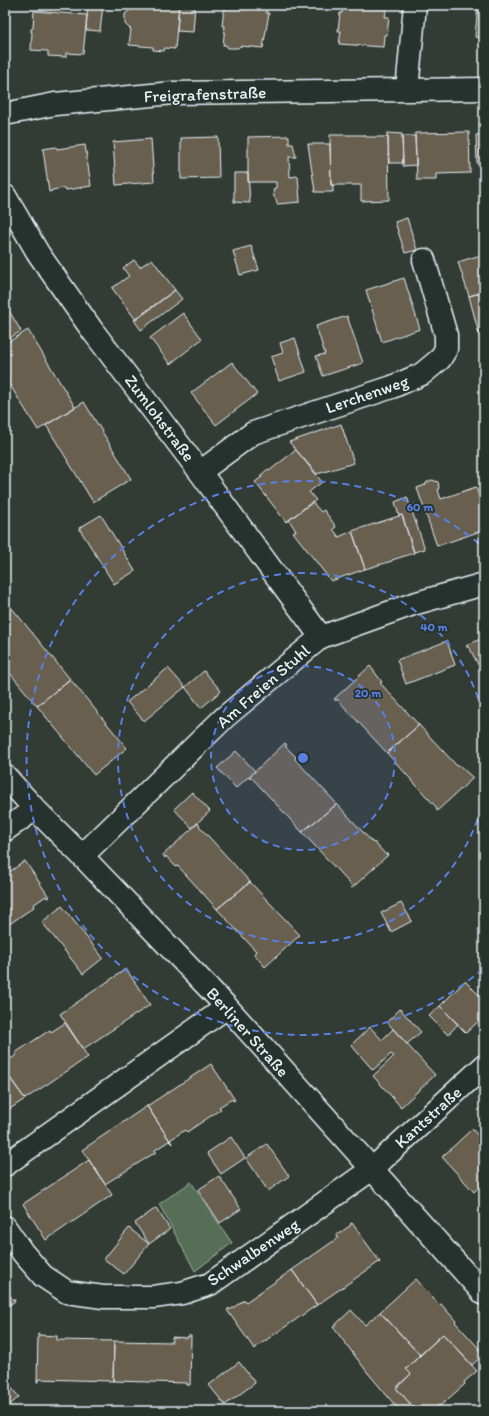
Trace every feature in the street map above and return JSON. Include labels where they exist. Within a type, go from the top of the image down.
[{"type":"street","points":[[407,90],[415,5]]},
{"type":"street","name":"Freigrafenstraße","points":[[5,114],[55,104],[173,93],[484,88]]},
{"type":"street","name":"Zumlohstraße","points":[[5,196],[38,253],[92,330],[200,472],[321,637]]},
{"type":"street","name":"Lerchenweg","points":[[200,472],[253,433],[392,387],[422,374],[440,359],[446,349],[446,335],[424,260]]},
{"type":"street","name":"Am Freien Stuhl","points":[[82,856],[225,717],[321,637],[413,604],[484,584]]},
{"type":"street","name":"Berliner Straße","points":[[5,776],[35,810],[82,856],[227,1007],[484,1294]]},
{"type":"street","points":[[5,830],[35,810]]},
{"type":"street","points":[[5,1164],[227,1007]]},
{"type":"street","name":"Kantstraße","points":[[372,1169],[484,1066]]},
{"type":"street","name":"Schwalbenweg","points":[[5,1227],[23,1253],[43,1276],[67,1292],[103,1298],[153,1297],[182,1293],[210,1284],[372,1169]]},
{"type":"green space","points":[[191,1182],[232,1243],[195,1271],[159,1204]]},
{"type":"building","points":[[5,5],[10,5],[8,27],[5,27]]},
{"type":"building","points":[[88,5],[103,5],[100,31],[86,30]]},
{"type":"building","points":[[133,5],[179,5],[175,49],[165,48],[164,51],[153,50],[153,47],[129,45],[131,29],[125,24],[125,14],[132,10]]},
{"type":"building","points":[[179,5],[195,5],[193,32],[177,31]]},
{"type":"building","points":[[226,5],[267,5],[266,13],[269,13],[263,48],[240,46],[238,48],[228,48],[226,45],[223,45],[225,26],[222,26],[224,9],[226,9]]},
{"type":"building","points":[[343,5],[387,5],[385,17],[389,17],[387,35],[384,35],[383,47],[339,44],[341,31],[338,31],[340,13],[342,13]]},
{"type":"building","points":[[478,5],[484,5],[484,38],[475,37]]},
{"type":"building","points":[[34,11],[87,15],[83,54],[66,53],[66,57],[48,56],[48,51],[31,50],[31,29],[33,28]]},
{"type":"building","points":[[469,132],[470,173],[436,174],[436,180],[417,180],[415,133]]},
{"type":"building","points":[[387,133],[402,134],[403,163],[389,163]]},
{"type":"building","points":[[484,134],[484,164],[477,164],[476,135]]},
{"type":"building","points":[[330,135],[365,135],[366,137],[388,137],[389,200],[361,201],[361,185],[331,185]]},
{"type":"building","points":[[289,136],[289,144],[293,144],[296,157],[289,157],[290,177],[298,176],[300,202],[277,204],[273,189],[276,188],[276,182],[248,182],[248,137]]},
{"type":"building","points":[[402,136],[415,136],[416,165],[403,166]]},
{"type":"building","points":[[218,137],[219,178],[181,179],[181,138]]},
{"type":"building","points":[[151,139],[154,182],[116,185],[113,142]]},
{"type":"building","points":[[308,144],[330,144],[331,185],[333,185],[333,192],[315,192]]},
{"type":"building","points":[[85,145],[91,186],[66,190],[65,188],[52,190],[49,192],[43,149],[56,147],[57,149]]},
{"type":"building","points":[[234,173],[248,173],[250,203],[234,202]]},
{"type":"building","points":[[407,218],[417,250],[405,253],[395,222]]},
{"type":"building","points":[[251,246],[259,270],[240,275],[233,251]]},
{"type":"building","points":[[484,254],[484,292],[469,296],[458,262]]},
{"type":"building","points":[[152,259],[175,290],[136,320],[112,288],[129,276],[123,268],[134,260],[140,267]]},
{"type":"building","points":[[404,278],[420,329],[382,342],[366,290]]},
{"type":"building","points":[[175,290],[182,299],[141,330],[134,320]]},
{"type":"building","points":[[484,292],[484,337],[480,338],[469,296]]},
{"type":"building","points":[[5,304],[21,331],[5,341]]},
{"type":"building","points":[[183,313],[202,339],[170,364],[150,338]]},
{"type":"building","points":[[347,316],[363,363],[323,376],[316,356],[325,354],[316,326]]},
{"type":"building","points":[[28,330],[75,407],[38,430],[5,377],[5,344]]},
{"type":"building","points":[[295,338],[306,372],[279,381],[271,357],[283,353],[280,343]]},
{"type":"building","points":[[232,362],[257,394],[216,425],[191,393]]},
{"type":"building","points":[[84,402],[131,479],[93,502],[46,425]]},
{"type":"building","points":[[341,424],[354,463],[317,474],[289,442]]},
{"type":"building","points":[[296,450],[322,482],[309,492],[316,500],[286,522],[255,482],[262,477],[261,475],[268,469],[269,471]]},
{"type":"building","points":[[432,480],[438,482],[438,490],[441,499],[476,487],[484,511],[484,530],[437,546],[417,488]]},
{"type":"building","points":[[407,497],[425,549],[414,552],[402,515],[399,516],[395,502]]},
{"type":"building","points":[[312,502],[321,512],[324,510],[336,527],[333,529],[339,537],[352,531],[365,569],[331,581],[293,532],[296,531],[289,520]]},
{"type":"building","points":[[101,515],[135,571],[114,584],[79,528]]},
{"type":"building","points":[[402,515],[414,553],[365,569],[352,531]]},
{"type":"building","points":[[11,607],[70,679],[37,706],[5,667],[5,612]]},
{"type":"building","points":[[484,637],[484,676],[469,647],[468,648],[466,646]]},
{"type":"building","points":[[447,641],[455,665],[406,684],[397,660]]},
{"type":"building","points":[[370,666],[382,682],[380,683],[419,725],[387,753],[337,699],[336,701],[334,699]]},
{"type":"building","points":[[168,668],[185,687],[144,721],[127,702]]},
{"type":"building","points":[[204,671],[221,691],[201,708],[185,687]]},
{"type":"building","points":[[70,679],[127,748],[94,775],[37,706]]},
{"type":"building","points":[[419,725],[457,766],[459,765],[473,778],[437,811],[437,808],[387,753]]},
{"type":"building","points":[[285,743],[287,745],[285,746],[296,757],[295,759],[337,804],[302,832],[251,777],[250,779],[249,777]]},
{"type":"building","points":[[236,751],[255,771],[236,788],[217,768]]},
{"type":"building","points":[[192,792],[210,811],[192,828],[174,809]]},
{"type":"building","points":[[337,804],[373,843],[374,842],[386,855],[387,853],[388,855],[352,888],[352,886],[302,832]]},
{"type":"building","points":[[198,823],[199,826],[250,882],[217,909],[178,866],[176,867],[166,856],[165,858],[163,855]]},
{"type":"building","points":[[25,861],[49,897],[47,898],[46,896],[33,905],[34,907],[5,927],[5,875]]},
{"type":"building","points":[[250,882],[300,935],[265,967],[254,954],[256,951],[217,909]]},
{"type":"building","points":[[401,903],[412,921],[391,932],[381,913]]},
{"type":"building","points":[[62,906],[103,958],[83,974],[42,922]]},
{"type":"building","points":[[126,969],[150,1005],[83,1049],[60,1014]]},
{"type":"building","points":[[465,981],[484,1000],[484,1016],[466,1033],[440,1006]]},
{"type":"building","points":[[440,1006],[458,1024],[448,1035],[429,1016]]},
{"type":"building","points":[[400,1009],[421,1032],[407,1044],[387,1022]]},
{"type":"building","points":[[65,1023],[88,1057],[25,1099],[5,1071],[5,1062],[17,1055],[15,1053],[50,1030],[51,1032]]},
{"type":"building","points":[[370,1027],[382,1040],[393,1029],[435,1075],[401,1107],[373,1076],[394,1056],[391,1054],[373,1070],[351,1045]]},
{"type":"building","points":[[211,1064],[235,1100],[233,1101],[232,1099],[219,1107],[221,1109],[187,1132],[185,1130],[170,1140],[172,1144],[147,1106]]},
{"type":"building","points":[[5,1071],[25,1099],[5,1112]]},
{"type":"building","points":[[147,1106],[172,1144],[169,1141],[155,1150],[156,1152],[105,1184],[82,1150]]},
{"type":"building","points":[[472,1129],[484,1142],[484,1182],[474,1192],[442,1157]]},
{"type":"building","points":[[231,1137],[245,1158],[221,1174],[207,1153]]},
{"type":"building","points":[[267,1144],[289,1176],[268,1191],[246,1158]]},
{"type":"building","points":[[89,1160],[112,1195],[46,1240],[23,1204]]},
{"type":"building","points":[[219,1176],[241,1209],[220,1223],[198,1190]]},
{"type":"building","points":[[156,1208],[170,1229],[149,1244],[135,1223]]},
{"type":"building","points":[[352,1223],[380,1262],[317,1305],[292,1270],[338,1238],[337,1235]]},
{"type":"building","points":[[129,1228],[149,1244],[124,1274],[104,1259]]},
{"type":"building","points":[[292,1270],[317,1305],[256,1347],[255,1350],[227,1310],[229,1308],[230,1310],[244,1300],[246,1302]]},
{"type":"building","points":[[416,1279],[439,1305],[441,1304],[484,1354],[472,1365],[443,1334],[420,1355],[380,1312]]},
{"type":"building","points":[[5,1288],[15,1301],[5,1308]]},
{"type":"building","points":[[351,1310],[365,1325],[380,1312],[420,1355],[406,1369],[411,1374],[396,1388],[416,1410],[415,1411],[400,1411],[368,1373],[333,1327]]},
{"type":"building","points":[[38,1334],[57,1336],[57,1340],[114,1341],[113,1381],[38,1379],[37,1382]]},
{"type":"building","points":[[443,1334],[477,1371],[440,1406],[439,1405],[432,1411],[417,1411],[396,1388],[411,1374],[406,1369]]},
{"type":"building","points":[[188,1336],[191,1336],[190,1385],[187,1385],[187,1383],[113,1381],[114,1341],[172,1342],[172,1337],[188,1338]]},
{"type":"building","points":[[239,1362],[255,1383],[225,1405],[209,1385]]},
{"type":"building","points":[[5,1380],[19,1397],[5,1409]]}]
